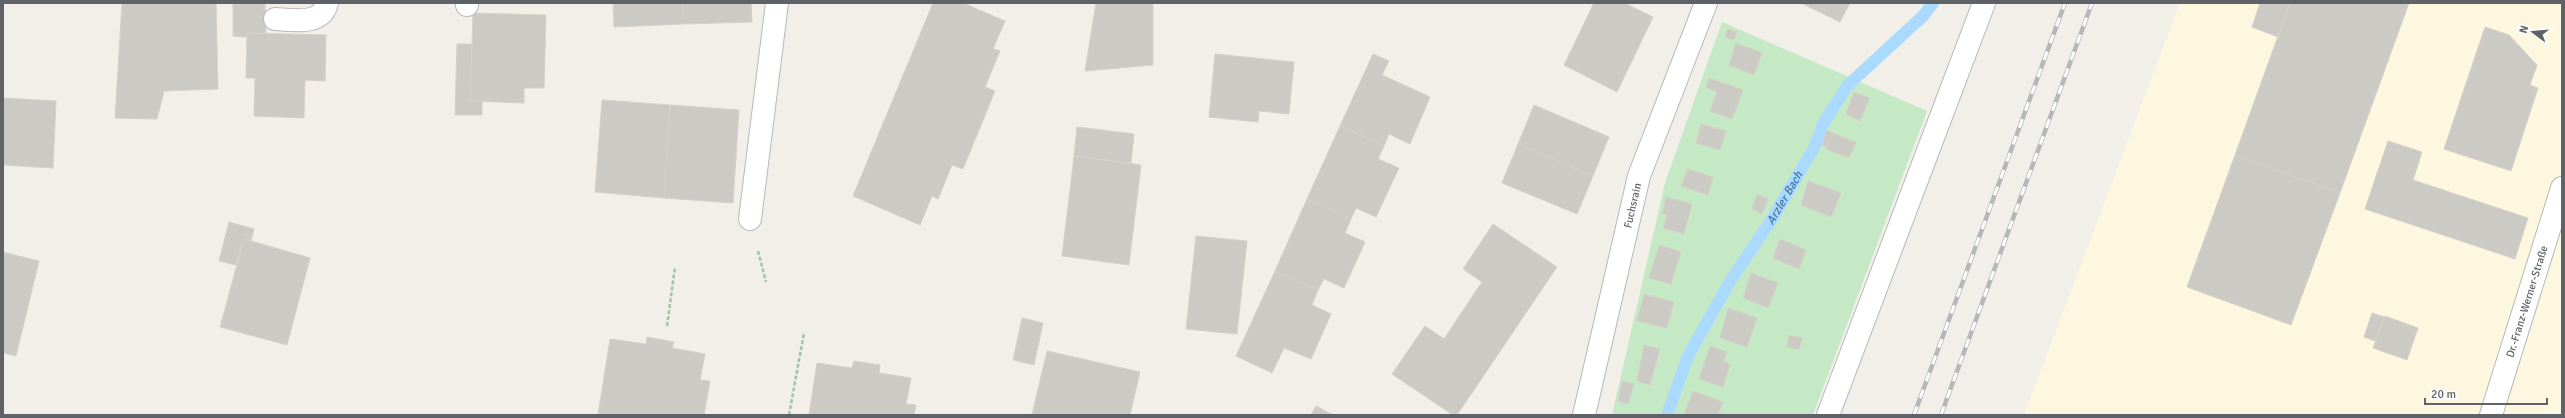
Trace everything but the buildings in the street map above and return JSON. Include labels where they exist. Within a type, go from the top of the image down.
[{"type":"street","points":[[275,19],[304,20],[314,18],[325,9],[326,3]]},
{"type":"street","points":[[750,219],[777,3]]},
{"type":"street","name":"Fuchsrain","points":[[1584,415],[1639,176],[1706,3]]},
{"type":"street","points":[[1828,415],[1984,3]]},
{"type":"street","name":"Dr.-Franz-Werner-Straße","points":[[2491,415],[2562,188]]},
{"type":"path","points":[[667,326],[675,266]]},
{"type":"path","points":[[789,415],[804,333]]},
{"type":"shaded area","points":[[2180,3],[2562,3],[2562,415],[2024,415]]},
{"type":"green space","points":[[1722,22],[1927,111],[1813,415],[1612,415],[1665,183]]},
{"type":"waterway","name":"Arzler Bach","points":[[1667,415],[1688,356],[1729,283],[1772,219],[1815,146],[1824,122],[1848,85],[1923,16],[1933,3]]},
{"type":"railway","points":[[1914,415],[2065,3]]},
{"type":"railway","points":[[1941,415],[2092,3]]}]
